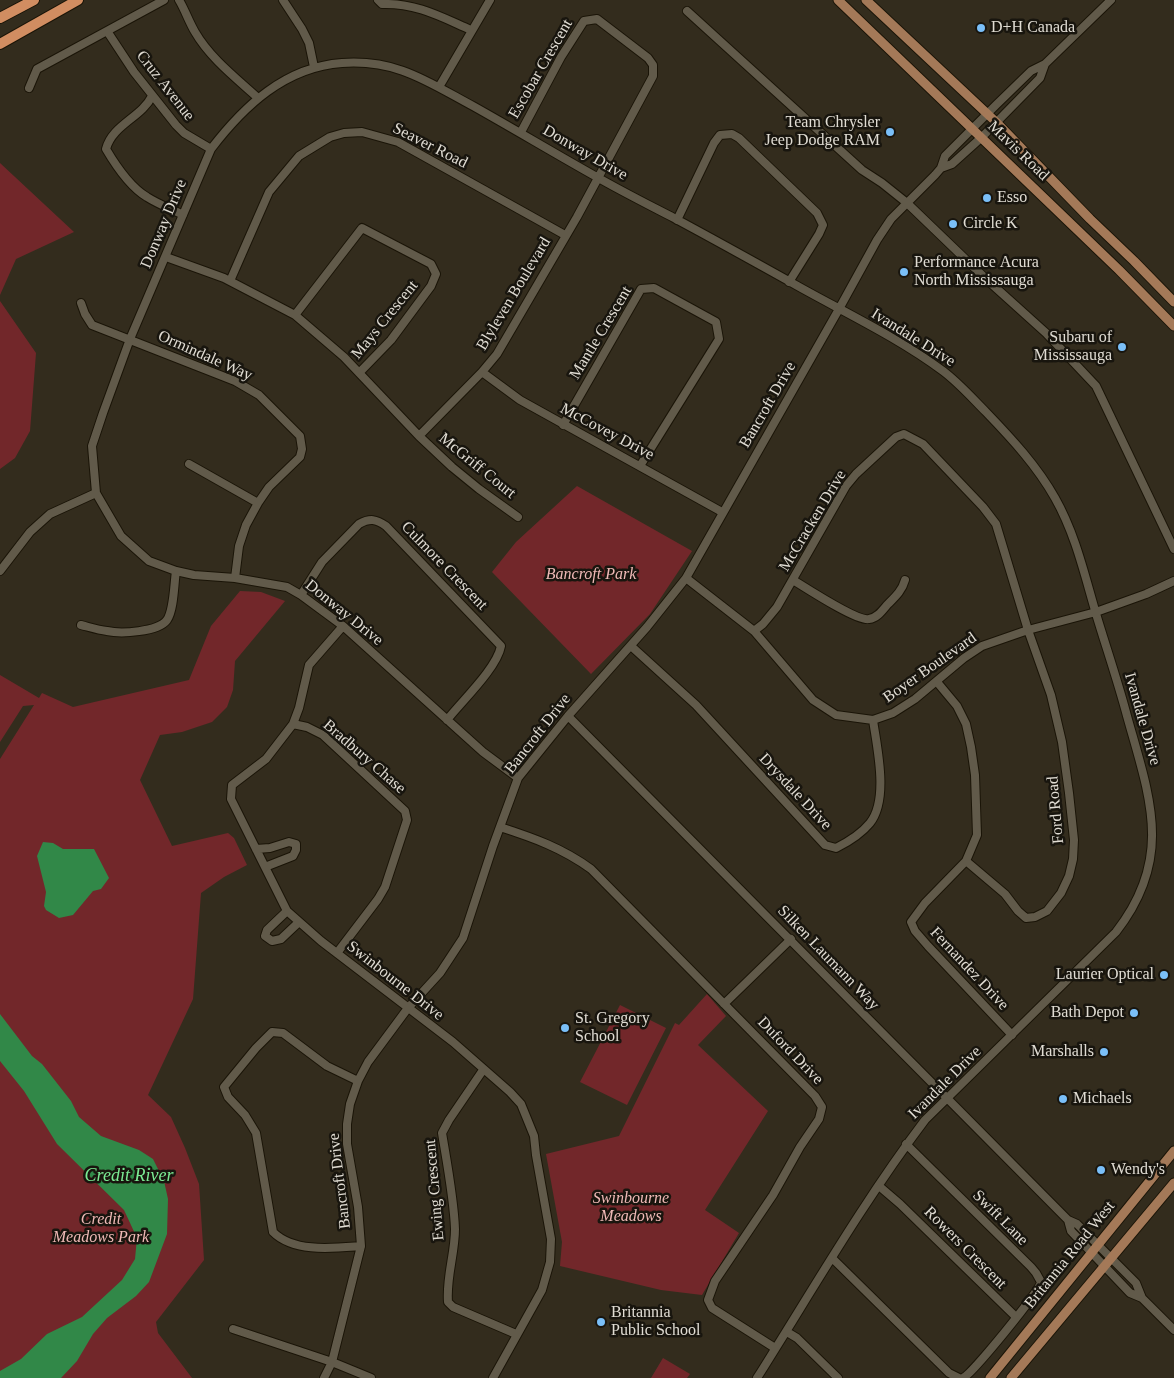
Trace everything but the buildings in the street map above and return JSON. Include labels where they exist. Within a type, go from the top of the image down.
[{"type":"highway","points":[[0,18],[34,0]]},
{"type":"highway","points":[[0,44],[78,0]]},
{"type":"main road","name":"Mavis Road","points":[[838,0],[973,128],[1174,326]]},
{"type":"main road","name":"Mavis Road","points":[[866,0],[996,122],[1174,302]]},
{"type":"main road","name":"Britannia Road West","points":[[990,1378],[1174,1151]]},
{"type":"main road","name":"Britannia Road West","points":[[1011,1378],[1174,1182]]},
{"type":"street","points":[[29,88],[37,69],[164,0]]},
{"type":"street","points":[[179,0],[195,33],[218,62],[258,98]]},
{"type":"street","points":[[283,0],[310,43],[314,67]]},
{"type":"street","points":[[378,0],[382,4],[422,8],[471,30]]},
{"type":"street","points":[[439,87],[490,0]]},
{"type":"street","points":[[1045,64],[1110,0]]},
{"type":"street","points":[[687,11],[862,170],[907,203],[916,214],[1046,334],[1096,386],[1174,549]]},
{"type":"street","name":"Escobar Crescent","points":[[521,132],[561,57],[584,21],[597,19],[648,58],[653,65],[653,76],[597,177]]},
{"type":"street","name":"Cruz Avenue","points":[[107,31],[134,72],[176,125],[184,133],[211,149]]},
{"type":"street","name":"Donway Drive","points":[[518,778],[447,720],[343,626],[301,595],[287,587],[235,578],[194,575],[176,571],[150,561],[121,536],[96,493],[92,446],[103,413],[130,339],[211,149],[231,123],[258,98],[284,80],[314,67],[343,63],[387,66],[413,73],[521,132],[597,177],[839,309]]},
{"type":"street","name":"Bancroft Drive","points":[[941,168],[952,164],[982,137],[1040,78],[1045,64]]},
{"type":"street","name":"Bancroft Drive","points":[[324,1378],[332,1362],[361,1246],[358,1207],[347,1144],[350,1104],[368,1062],[408,1008],[440,973],[463,938],[518,778],[568,716],[631,646],[686,578],[877,240],[891,219],[941,168],[945,156],[1031,71],[1045,64]]},
{"type":"street","points":[[152,96],[148,104],[130,118],[108,140],[106,149],[113,162],[134,187],[146,197],[183,214]]},
{"type":"street","name":"Seaver Road","points":[[230,281],[269,192],[299,156],[330,137],[344,133],[362,132],[398,142],[565,235]]},
{"type":"street","points":[[677,220],[714,143],[720,135],[732,134],[739,138],[817,213],[823,225],[789,282]]},
{"type":"street","name":"Blyleven Boulevard","points":[[419,436],[482,372],[497,354],[577,217],[597,177]]},
{"type":"street","name":"Mays Crescent","points":[[295,315],[362,228],[431,264],[436,274],[431,286],[391,340],[360,373]]},
{"type":"street","name":"McGriff Court","points":[[166,257],[230,281],[295,315],[360,373],[419,436],[479,489],[518,517]]},
{"type":"street","name":"Mantle Crescent","points":[[563,425],[640,289],[654,288],[716,322],[719,339],[640,466]]},
{"type":"street","name":"Ormindale Way","points":[[82,303],[85,314],[92,325],[235,381],[259,395],[300,436],[302,449],[300,457],[269,487],[246,525],[239,546],[235,578]]},
{"type":"street","name":"Ivandale Drive","points":[[757,1378],[906,1144],[925,1120],[1116,932],[1127,918],[1140,896],[1151,860],[1154,833],[1151,802],[1117,677],[1089,584],[1066,519],[1056,500],[1030,460],[946,373],[906,347],[839,309]]},
{"type":"street","name":"McCovey Drive","points":[[482,372],[520,400],[722,512]]},
{"type":"street","name":"McCracken Drive","points":[[754,631],[777,608],[846,486],[856,474],[896,437],[904,434],[923,444],[983,507],[996,524],[1028,630]]},
{"type":"street","points":[[189,464],[258,504]]},
{"type":"street","points":[[0,571],[30,532],[50,514],[96,493]]},
{"type":"street","name":"Culmore Crescent","points":[[301,595],[322,562],[359,524],[366,520],[376,519],[386,526],[502,646],[494,664],[447,720]]},
{"type":"street","points":[[81,625],[109,632],[131,632],[155,628],[166,621],[171,609],[176,571]]},
{"type":"street","name":"Boyer Boulevard","points":[[686,578],[754,631],[813,700],[836,715],[874,720],[894,713],[915,699],[964,658],[982,646],[1028,630],[1096,612],[1146,594],[1174,581]]},
{"type":"street","points":[[793,580],[853,615],[868,620],[875,617],[897,595],[903,588],[905,580]]},
{"type":"street","name":"Swinbourne Drive","points":[[343,626],[309,665],[299,708],[293,724],[266,759],[232,785],[231,799],[287,912],[453,1042],[521,1104],[534,1136],[551,1239],[550,1262],[542,1290],[493,1378]]},
{"type":"street","name":"Ford Road","points":[[966,861],[1006,894],[1018,911],[1026,918],[1035,917],[1047,911],[1061,893],[1069,876],[1074,840],[1062,742],[1051,695],[1028,630]]},
{"type":"street","name":"Drysdale Drive","points":[[631,646],[696,706],[826,845],[836,848],[848,842],[870,822],[878,805],[881,786],[874,720]]},
{"type":"street","name":"Fernandez Drive","points":[[937,682],[957,706],[966,724],[975,776],[977,835],[966,861],[925,902],[911,922],[915,931],[928,946],[1012,1035]]},
{"type":"street","name":"Silken Laumann Way","points":[[568,716],[1068,1220],[1072,1232],[1136,1283],[1142,1298],[1174,1330]]},
{"type":"street","name":"Bradbury Chase","points":[[293,724],[307,727],[329,740],[405,811],[407,820],[385,887],[337,953]]},
{"type":"street","name":"Duford Drive","points":[[500,827],[552,845],[574,856],[591,869],[815,1096],[822,1107],[819,1118],[800,1147],[773,1196],[715,1281],[708,1300],[712,1308],[775,1348]]},
{"type":"street","points":[[256,849],[270,848],[289,842],[296,844],[293,856],[265,867]]},
{"type":"street","points":[[287,912],[267,930],[265,936],[272,941],[281,940],[299,922]]},
{"type":"street","points":[[724,1004],[791,939]]},
{"type":"street","points":[[358,1082],[327,1066],[283,1033],[272,1032],[256,1048],[224,1087],[228,1097],[245,1115],[256,1133],[273,1232],[281,1240],[296,1245],[314,1247],[361,1246]]},
{"type":"street","name":"Ewing Crescent","points":[[483,1070],[449,1120],[442,1134],[455,1228],[454,1249],[447,1293],[448,1302],[453,1307],[516,1334]]},
{"type":"street","name":"Swift Lane","points":[[906,1144],[1036,1273],[1041,1282],[1040,1288],[1016,1317]]},
{"type":"street","name":"Rowers Crescent","points":[[879,1186],[900,1204],[1016,1317]]},
{"type":"street","points":[[832,1258],[949,1373],[959,1378]]},
{"type":"street","points":[[963,1378],[968,1376],[975,1368],[1016,1317]]},
{"type":"street","points":[[233,1328],[332,1362],[371,1378]]},
{"type":"street","points":[[787,1332],[796,1338],[838,1378]]},
{"type":"green space","points":[[0,163],[74,232],[16,259],[0,295]]},
{"type":"green space","points":[[0,301],[36,353],[30,431],[15,458],[0,469]]},
{"type":"green space","name":"Bancroft Park","points":[[577,486],[692,551],[650,614],[591,674],[492,572],[516,542]]},
{"type":"green space","name":"Credit Meadows Park","points":[[240,591],[261,592],[285,601],[235,661],[233,690],[227,707],[212,722],[182,732],[160,735],[140,780],[172,846],[228,833],[234,838],[247,865],[224,877],[201,893],[193,999],[148,1095],[171,1117],[199,1184],[204,1260],[156,1322],[158,1333],[192,1378],[0,1378],[0,759],[34,705],[23,706],[0,742],[0,675],[39,698],[42,693],[73,707],[189,680],[211,626]]},
{"type":"green space","name":"Swinbourne Meadows","points":[[707,994],[726,1016],[698,1045],[768,1111],[705,1210],[739,1233],[702,1295],[661,1290],[560,1266],[562,1242],[546,1154],[619,1136],[675,1023],[679,1025]]},
{"type":"green space","points":[[620,1005],[666,1028],[627,1105],[580,1082]]},
{"type":"green space","points":[[663,1358],[690,1374],[687,1378],[651,1378]]},
{"type":"water","points":[[43,842],[53,843],[63,849],[94,849],[109,878],[101,889],[93,891],[73,915],[59,918],[46,910],[44,906],[46,892],[37,856]]},
{"type":"water","name":"Credit River","points":[[0,1014],[32,1056],[42,1064],[71,1101],[79,1117],[101,1136],[139,1150],[153,1159],[164,1181],[168,1199],[167,1234],[149,1282],[136,1296],[107,1318],[93,1334],[77,1361],[61,1378],[0,1378],[0,1371],[21,1359],[47,1334],[82,1317],[122,1280],[135,1259],[137,1238],[124,1210],[57,1144],[24,1091],[0,1061]]},
{"type":"place","name":"D+H Canada","points":[[981,28]]},
{"type":"place","name":"Team Chrysler Jeep Dodge RAM","points":[[890,132]]},
{"type":"place","name":"Esso","points":[[987,198]]},
{"type":"place","name":"Circle K","points":[[953,224]]},
{"type":"place","name":"Performance Acura North Mississauga","points":[[904,272]]},
{"type":"place","name":"Subaru of Mississauga","points":[[1122,347]]},
{"type":"place","name":"Laurier Optical","points":[[1164,975]]},
{"type":"place","name":"Bath Depot","points":[[1134,1013]]},
{"type":"place","name":"St. Gregory School","points":[[565,1028]]},
{"type":"place","name":"Marshalls","points":[[1104,1052]]},
{"type":"place","name":"Michaels","points":[[1063,1099]]},
{"type":"place","name":"Wendy's","points":[[1101,1170]]},
{"type":"place","name":"Britannia Public School","points":[[601,1322]]}]
